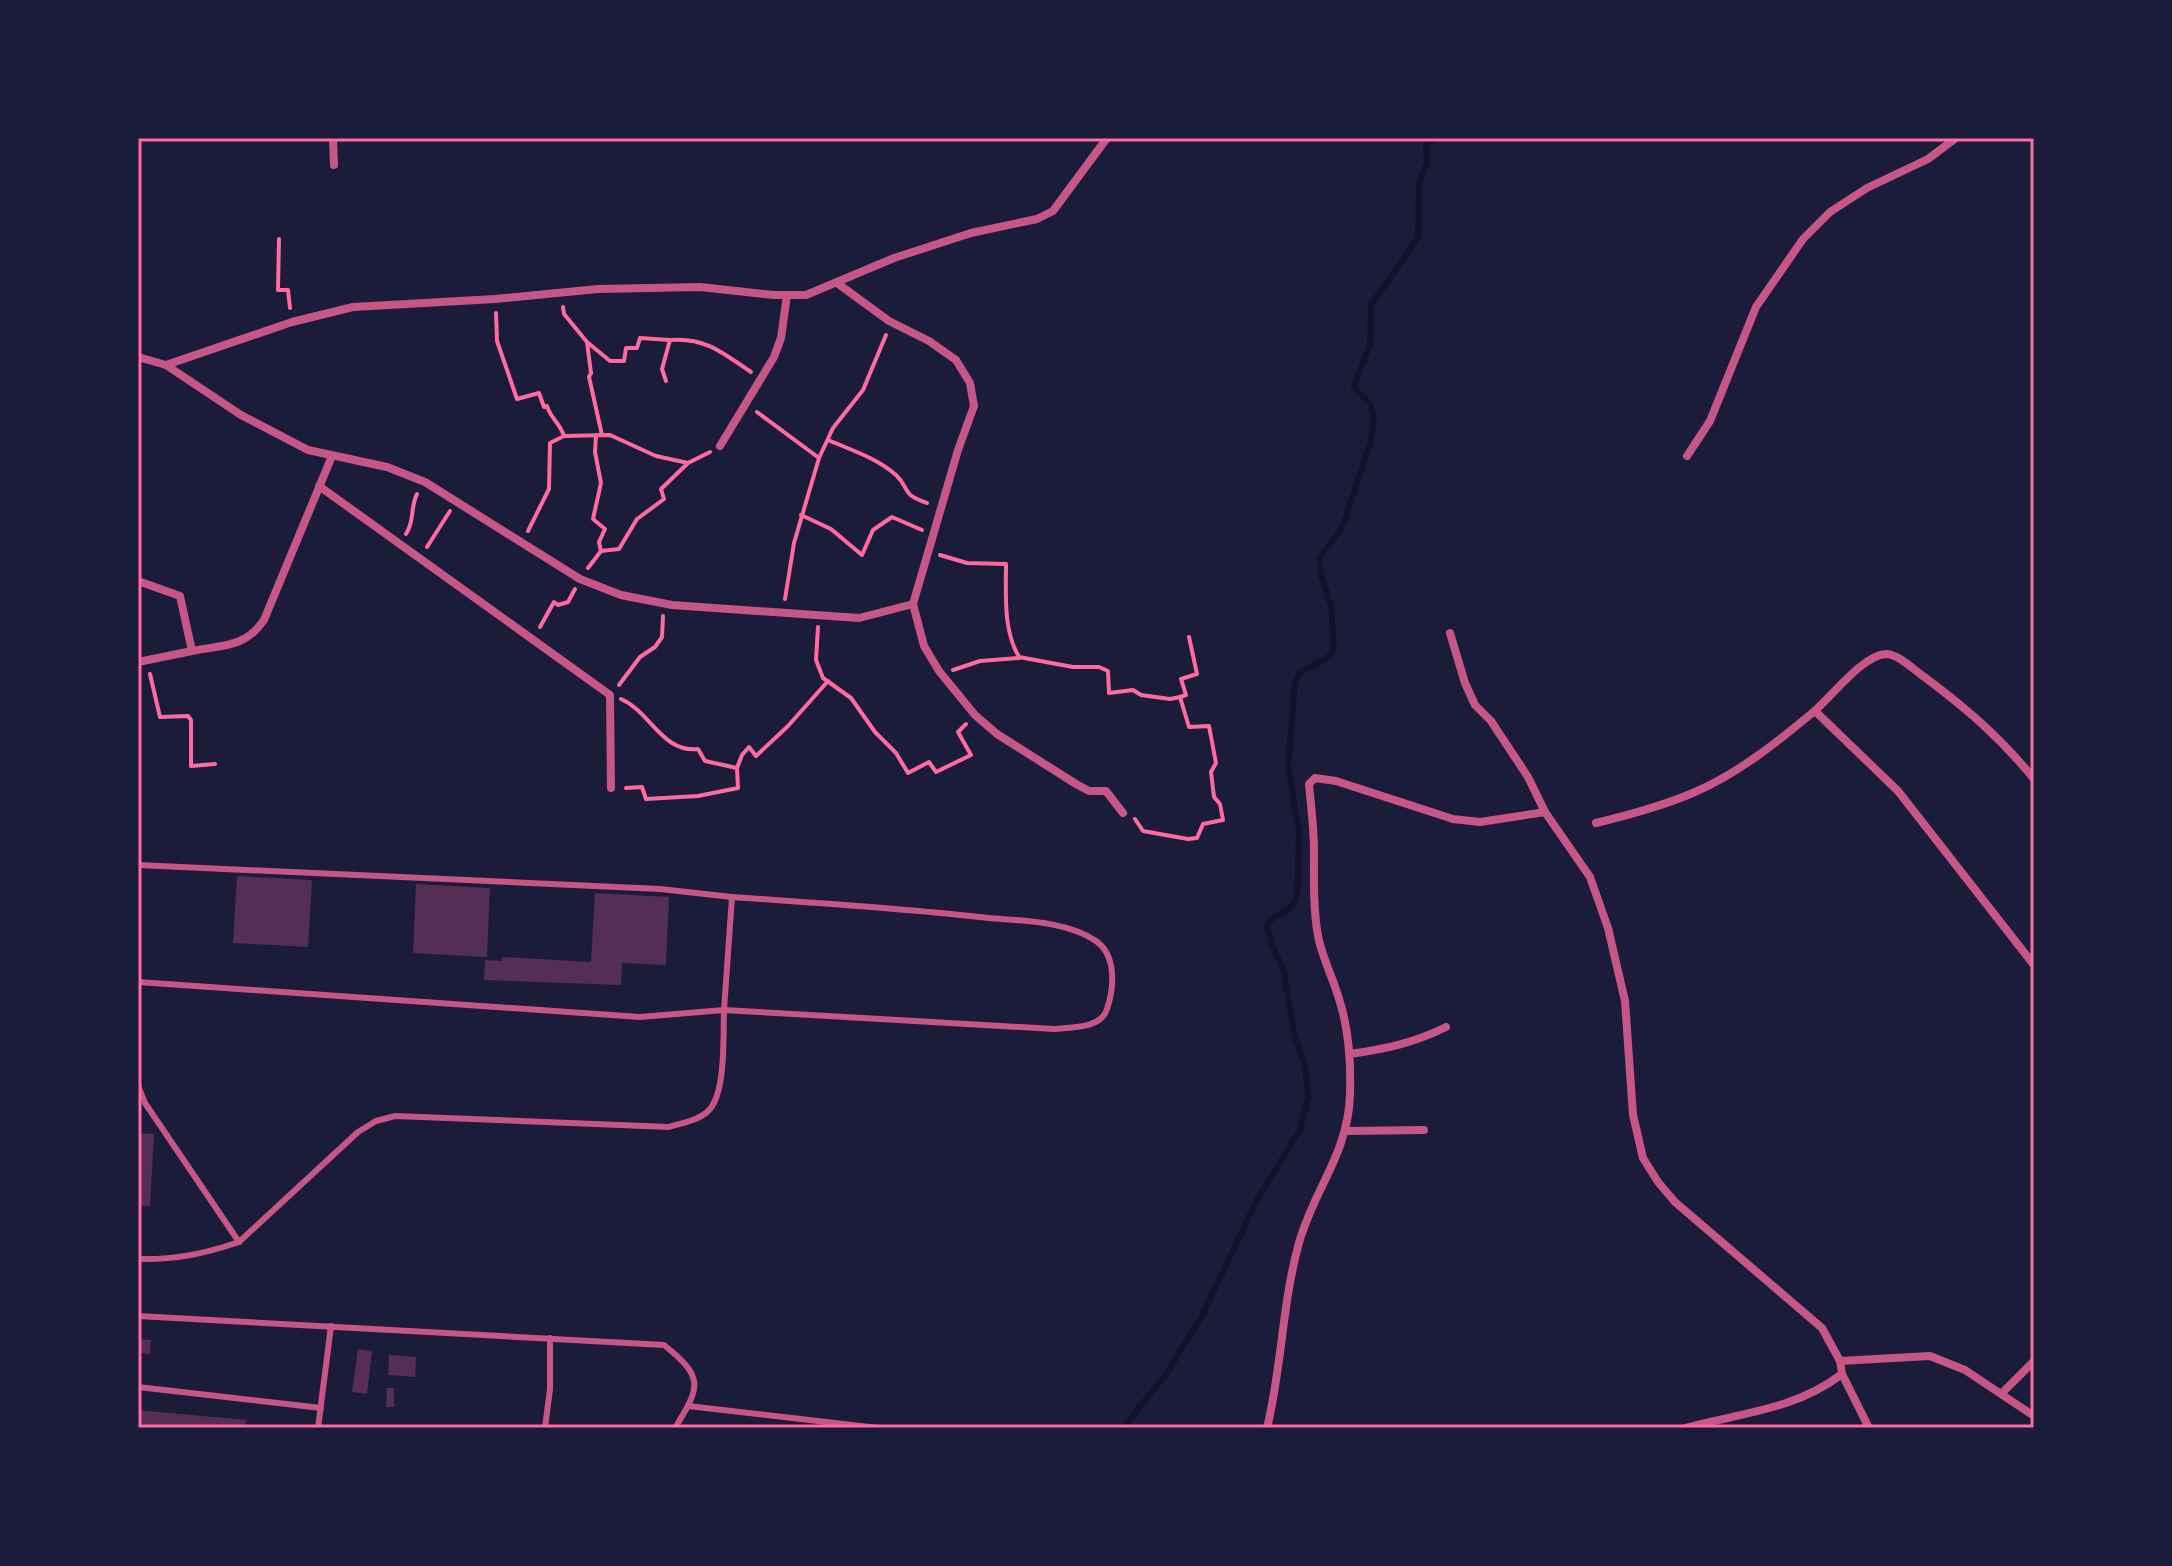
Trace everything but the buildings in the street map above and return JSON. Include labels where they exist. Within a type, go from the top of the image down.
[{"type":"street","points":[[333,138],[334,165]]},
{"type":"street","points":[[166,365],[292,322],[353,307],[495,299],[598,289],[700,287],[806,295],[894,258],[971,233],[1037,219],[1053,211],[1107,138]]},
{"type":"street","points":[[1687,456],[1710,421],[1756,307],[1803,239],[1830,212],[1867,188],[1928,159],[1956,138]]},
{"type":"street","points":[[837,283],[889,321],[929,341],[956,360],[970,383],[974,406],[913,604],[924,646],[939,671],[975,715],[997,734],[1089,791],[1106,791],[1123,813]]},
{"type":"street","points":[[720,446],[774,357],[781,338],[787,295]]},
{"type":"street","points":[[138,357],[166,365],[241,415],[308,450],[387,467],[425,482],[580,579],[621,595],[672,605],[859,618],[913,604]]},
{"type":"street","points":[[143,661],[231,645],[257,630],[264,620],[332,456]]},
{"type":"street","points":[[319,486],[610,695],[611,788]]},
{"type":"street","points":[[138,581],[180,596],[192,651]]},
{"type":"street","points":[[1450,633],[1475,705],[1491,721],[1528,777],[1545,812],[1590,877],[1608,928],[1625,1001],[1633,1115],[1643,1158],[1675,1202],[1822,1328],[1869,1428]]},
{"type":"street","points":[[1596,823],[1696,792],[1759,755],[1815,711],[1863,664],[1886,654],[1894,656],[1974,714],[2006,744],[2034,779]]},
{"type":"street","points":[[1815,711],[1898,791],[2034,965]]},
{"type":"street","points":[[1267,1428],[1288,1291],[1299,1242],[1311,1206],[1335,1163],[1346,1131],[1350,1096],[1350,1054],[1340,1002],[1319,939],[1313,901],[1314,847],[1309,784],[1312,779],[1336,781],[1453,819],[1480,822],[1545,812]]},
{"type":"street","points":[[1350,1054],[1408,1044],[1446,1027]]},
{"type":"street","points":[[1346,1131],[1424,1130]]},
{"type":"street","points":[[1840,1361],[1930,1356],[1965,1370],[2034,1416]]},
{"type":"street","points":[[2002,1393],[2034,1361]]},
{"type":"street","points":[[1685,1428],[1774,1408],[1821,1390],[1842,1374]]},
{"type":"lane","points":[[138,865],[660,889],[949,913],[1055,925],[1096,941],[1106,952],[1112,969],[1111,998],[1105,1015],[1092,1025],[1054,1029],[724,1010],[640,1017],[138,982]]},
{"type":"lane","points":[[138,1259],[168,1260],[205,1254],[239,1242],[358,1132],[376,1121],[395,1116],[669,1127],[696,1118],[709,1110],[719,1090],[732,897]]},
{"type":"lane","points":[[138,1086],[145,1103],[239,1242]]},
{"type":"lane","points":[[138,1316],[664,1345],[694,1374],[695,1387],[675,1428]]},
{"type":"lane","points":[[318,1428],[331,1326]]},
{"type":"lane","points":[[545,1428],[550,1389],[550,1338]]},
{"type":"lane","points":[[138,1387],[321,1408]]},
{"type":"lane","points":[[688,1406],[878,1428]]},
{"type":"path","points":[[279,239],[278,290],[288,290],[292,322]]},
{"type":"path","points":[[560,292],[564,314],[587,342],[610,361],[624,361],[626,348],[637,348],[640,338],[689,338],[705,343],[760,378]]},
{"type":"path","points":[[495,299],[497,341],[517,399],[539,393],[544,407],[547,406],[551,417],[560,424],[564,436]]},
{"type":"path","points":[[782,614],[801,515],[819,458],[833,428],[863,390],[875,367],[889,321]]},
{"type":"path","points":[[666,381],[662,369],[670,340]]},
{"type":"path","points":[[587,342],[589,377],[599,435],[595,452],[601,483],[593,519],[605,529],[599,542],[601,551]]},
{"type":"path","points":[[745,404],[819,458]]},
{"type":"path","points":[[522,541],[549,489],[550,443],[564,436],[610,435],[656,456],[688,463]]},
{"type":"path","points":[[828,440],[859,455],[868,456],[899,478],[910,495],[942,507]]},
{"type":"path","points":[[532,639],[554,602],[558,605],[568,602],[580,579],[601,551],[619,549],[637,519],[664,499],[661,489],[688,463],[720,446]]},
{"type":"path","points":[[400,543],[413,522],[415,497],[425,482]]},
{"type":"path","points":[[420,560],[456,500]]},
{"type":"path","points":[[801,515],[831,529],[862,555],[873,530],[892,517],[934,535]]},
{"type":"path","points":[[929,550],[950,560],[1006,564],[1008,626],[1019,657]]},
{"type":"path","points":[[672,605],[661,618],[662,637],[655,647],[640,657],[610,695],[639,709],[672,743],[686,751],[698,749],[705,761],[737,768]]},
{"type":"path","points":[[820,616],[816,660],[823,678],[851,698],[875,732],[896,753],[908,773],[929,762],[936,772],[971,755],[958,732],[975,715]]},
{"type":"path","points":[[939,671],[955,670],[980,661],[1019,657],[1058,666],[1099,667],[1108,671],[1109,693],[1133,690],[1141,695],[1170,699],[1186,695],[1181,679],[1197,674],[1189,637]]},
{"type":"path","points":[[143,661],[160,717],[188,716],[191,720],[191,766],[215,764]]},
{"type":"path","points":[[611,788],[642,787],[646,799],[698,796],[738,788],[737,768],[742,755],[749,747],[756,756],[828,681]]},
{"type":"path","points":[[1123,813],[1133,815],[1143,831],[1188,839],[1197,838],[1203,824],[1223,820],[1220,804],[1214,797],[1211,772],[1216,763],[1209,726],[1189,727],[1180,697]]},
{"type":"waterway","points":[[1123,1428],[1167,1373],[1202,1316],[1257,1200],[1301,1128],[1308,1096],[1305,1066],[1294,1033],[1284,972],[1267,924],[1289,909],[1297,898],[1299,833],[1288,764],[1295,685],[1299,673],[1329,657],[1334,648],[1331,606],[1320,571],[1320,557],[1346,517],[1371,440],[1374,419],[1371,405],[1354,388],[1370,343],[1371,305],[1418,238],[1419,184],[1427,163],[1426,143],[1439,138]]}]
